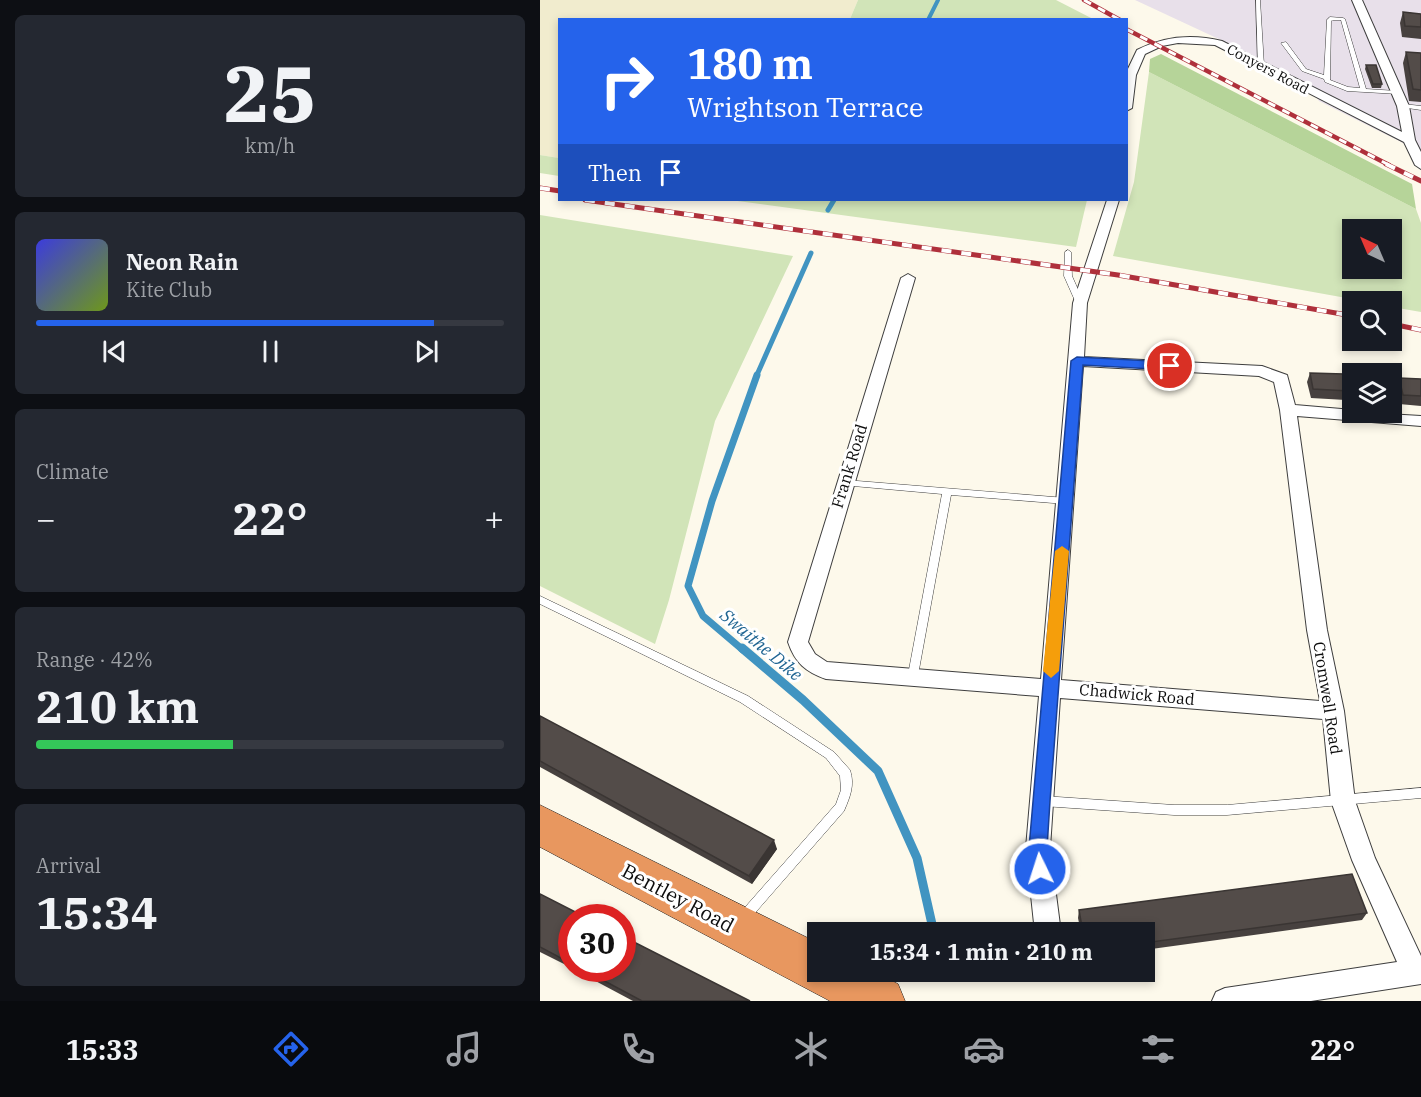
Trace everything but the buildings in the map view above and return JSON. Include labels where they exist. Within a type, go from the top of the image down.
[{"type":"highway","name":"Bentley Road","points":[[540,825],[807,964]]},
{"type":"highway","points":[[843,982],[880,1001]]},
{"type":"street","points":[[1357,0],[1403,106],[1409,140],[1421,165]]},
{"type":"street","name":"Conyers Road","points":[[1128,97],[1135,60],[1146,49],[1175,40],[1208,40],[1409,140]]},
{"type":"street","points":[[1046,922],[1038,848],[1080,303],[1113,201]]},
{"type":"street","name":"Frank Road","points":[[802,655],[798,642],[844,483],[908,278]]},
{"type":"street","name":"Cromwell Road","points":[[1077,361],[1270,373],[1281,379],[1288,410],[1317,630],[1333,711],[1343,801],[1364,860],[1418,971]]},
{"type":"street","points":[[1288,410],[1421,421]]},
{"type":"street","name":"Chadwick Road","points":[[802,655],[813,665],[826,670],[1050,686],[1333,711]]},
{"type":"street","points":[[1238,1000],[1418,971]]},
{"type":"lane","points":[[1258,0],[1261,66]]},
{"type":"lane","points":[[1326,78],[1329,20],[1340,18],[1343,19],[1364,91]]},
{"type":"lane","points":[[1284,43],[1304,70],[1326,78],[1332,85],[1339,88],[1397,93]]},
{"type":"lane","points":[[1403,106],[1421,108]]},
{"type":"lane","points":[[1068,252],[1068,276],[1080,303]]},
{"type":"lane","points":[[844,483],[1066,501]]},
{"type":"lane","points":[[913,675],[946,491]]},
{"type":"lane","points":[[540,600],[744,699],[830,755],[846,774],[847,790],[840,807],[735,928]]},
{"type":"lane","points":[[1041,801],[1174,810],[1227,810],[1421,793]]},
{"type":"shaded area","points":[[540,0],[858,0],[850,18],[558,18],[558,158],[540,155]]},
{"type":"shaded area","points":[[1135,0],[1421,0],[1421,152],[1319,101],[1311,89],[1223,41]]},
{"type":"green space","points":[[858,0],[1056,0],[1091,18],[850,18]]},
{"type":"green space","points":[[1161,54],[1412,184],[1416,209],[1149,72],[1150,59]]},
{"type":"green space","points":[[1149,72],[1416,209],[1421,223],[1421,312],[1402,309],[1402,291],[1342,291],[1342,297],[1113,256],[1134,182]]},
{"type":"green space","points":[[540,155],[558,158],[558,176],[540,173]]},
{"type":"green space","points":[[737,201],[1087,201],[1076,247]]},
{"type":"green space","points":[[540,215],[793,256],[715,421],[669,600],[655,644],[540,586]]},
{"type":"waterway","name":"Swaithe Dike","points":[[929,18],[938,0]]},
{"type":"waterway","name":"Swaithe Dike","points":[[828,210],[833,201]]},
{"type":"waterway","name":"Swaithe Dike","points":[[756,377],[811,253]]},
{"type":"waterway","name":"Swaithe Dike","points":[[743,650],[703,616],[688,586],[712,501],[757,375]]},
{"type":"waterway","name":"Swaithe Dike","points":[[742,648],[803,700],[878,771],[917,858],[932,922]]},
{"type":"railway","points":[[1084,0],[1116,18]]},
{"type":"railway","points":[[1128,30],[1389,165]]},
{"type":"railway","points":[[1386,164],[1421,181]]},
{"type":"railway","points":[[540,188],[558,191]]},
{"type":"railway","points":[[592,201],[1118,275],[1342,314]]},
{"type":"railway","points":[[1402,326],[1421,330]]},
{"type":"slow traffic","points":[[1051,671],[1062,551]]},
{"type":"route","points":[[1040,869],[1038,848],[1041,801],[1077,361],[1170,366]]}]
